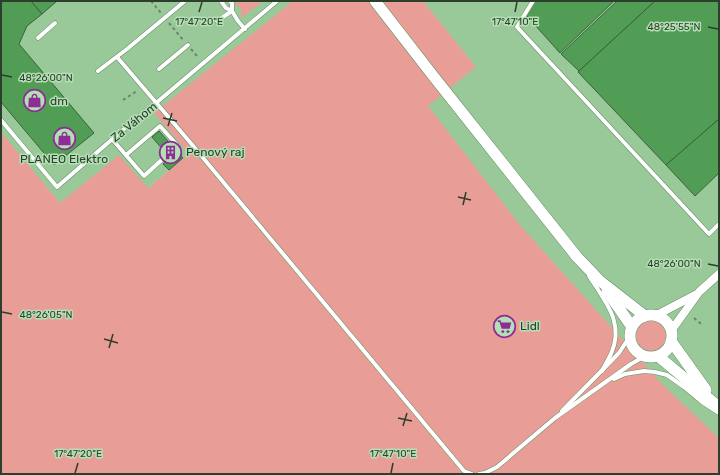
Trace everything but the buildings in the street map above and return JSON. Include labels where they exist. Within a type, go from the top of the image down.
[{"type":"main road","points":[[375,1],[577,257],[600,281],[650,316],[662,319],[666,322],[669,326],[671,336],[718,408]]},
{"type":"main road","points":[[600,281],[631,332],[631,343],[634,349],[639,353],[645,356],[658,356],[666,350],[671,336]]},
{"type":"main road","points":[[631,332],[639,320],[650,316]]},
{"type":"main road","points":[[658,356],[718,408]]},
{"type":"street","points":[[671,336],[699,292],[719,274]]},
{"type":"street","points":[[650,316],[699,292]]},
{"type":"lane","points":[[98,71],[185,1]]},
{"type":"lane","points":[[221,1],[226,8],[232,11]]},
{"type":"lane","points":[[230,1],[232,3],[232,11],[245,29]]},
{"type":"lane","name":"Za Váhom","points":[[1,120],[57,187],[132,122],[277,1]]},
{"type":"lane","points":[[533,1],[517,27],[709,234],[719,224]]},
{"type":"lane","points":[[217,21],[232,11]]},
{"type":"lane","points":[[38,38],[56,23]]},
{"type":"lane","points":[[159,69],[188,45]]},
{"type":"lane","points":[[117,57],[189,141],[464,471],[472,474]]},
{"type":"lane","points":[[126,155],[160,126],[178,146],[175,149]]},
{"type":"lane","points":[[112,139],[144,176],[167,155]]},
{"type":"lane","points":[[577,257],[613,314],[616,327],[615,342],[611,354],[602,371]]},
{"type":"lane","points":[[479,474],[485,474],[497,467],[555,418],[619,353],[631,332]]},
{"type":"lane","points":[[555,418],[631,364],[645,356]]},
{"type":"lane","points":[[606,382],[625,374],[644,371],[655,372],[667,375],[702,402],[718,408]]},
{"type":"path","points":[[151,1],[197,56]]},
{"type":"path","points":[[123,100],[138,90]]},
{"type":"path","points":[[694,318],[700,323],[704,324]]},
{"type":"shaded area","points":[[1,1],[293,1],[155,113],[189,154],[147,188],[119,156],[60,203],[1,132]]},
{"type":"shaded area","points":[[234,1],[263,1],[241,18],[241,9]]},
{"type":"shaded area","points":[[293,1],[423,1],[476,67],[428,106],[520,225],[663,385],[719,438],[719,474],[1,474],[1,132],[60,203],[119,155],[148,188],[189,154],[154,113]]},
{"type":"shaded area","points":[[423,1],[719,1],[719,438],[663,385],[520,225],[427,106],[476,67]]},
{"type":"shaded area","points":[[651,321],[662,325],[666,336],[662,347],[651,351],[640,347],[636,336],[640,325]]},
{"type":"place","name":"dm","points":[[34,101]]},
{"type":"place","name":"PLANEO Elektro","points":[[64,138]]},
{"type":"place","name":"Penový raj","points":[[171,152]]},
{"type":"place","name":"Lidl","points":[[505,326]]}]
